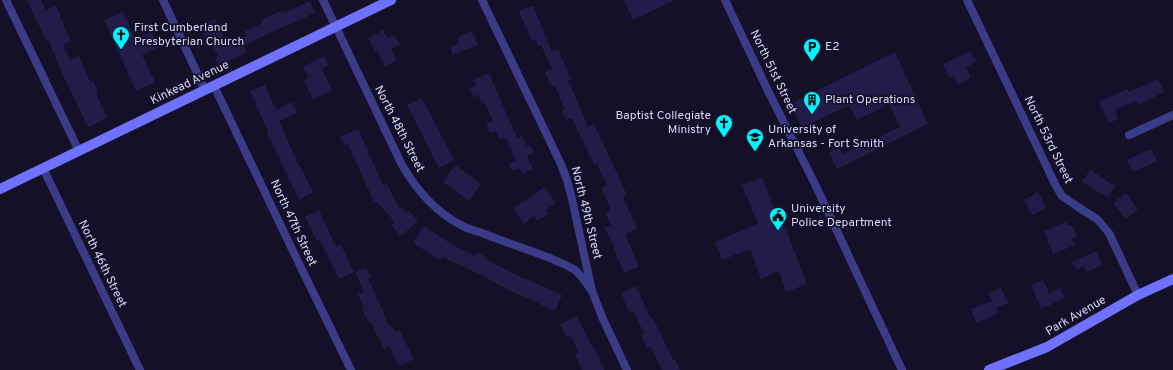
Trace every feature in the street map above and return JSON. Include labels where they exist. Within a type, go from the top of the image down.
[{"type":"street","points":[[6,0],[79,151]]},
{"type":"street","name":"North 47th Street","points":[[163,0],[292,248],[351,370]]},
{"type":"street","name":"North 48th Street","points":[[322,0],[402,165],[423,196],[447,217],[465,227],[569,266],[586,282],[592,291]]},
{"type":"street","name":"Kinkead Avenue","points":[[0,189],[391,0]]},
{"type":"street","name":"North 49th Street","points":[[482,0],[560,162],[567,180],[572,200],[592,291],[603,319],[627,370]]},
{"type":"street","name":"North 51st Street","points":[[725,0],[769,93],[814,182],[902,370]]},
{"type":"street","name":"North 53rd Street","points":[[967,0],[1056,186],[1062,196],[1097,219],[1109,233],[1138,295]]},
{"type":"street","points":[[1129,135],[1173,115]]},
{"type":"street","name":"North 46th Street","points":[[43,168],[140,370]]},
{"type":"street","name":"Park Avenue","points":[[990,370],[1047,347],[1138,295],[1173,279]]},
{"type":"building","points":[[27,0],[41,0],[46,10],[56,5],[71,41],[63,45],[70,60],[79,56],[90,82],[93,80],[98,92],[96,93],[107,118],[88,127],[61,71],[48,39],[46,40]]},
{"type":"building","points":[[624,0],[675,0],[633,20]]},
{"type":"building","points":[[310,1],[315,13],[244,46],[247,53],[218,65],[215,58],[218,56],[211,42],[209,44],[200,26],[215,19],[227,45],[247,36],[245,31],[262,23],[261,20],[283,10],[284,13]]},
{"type":"building","points":[[533,6],[552,51],[558,49],[571,79],[568,80],[588,127],[594,124],[627,195],[623,197],[637,228],[625,234],[639,267],[624,273],[613,247],[614,246],[605,228],[611,225],[605,213],[611,210],[601,188],[607,185],[597,164],[594,165],[572,118],[566,120],[562,110],[565,109],[555,86],[552,87],[545,72],[552,69],[541,45],[538,46],[535,39],[532,41],[519,11]]},
{"type":"building","points":[[123,12],[135,39],[152,32],[159,47],[142,55],[155,82],[136,91],[104,20]]},
{"type":"building","points":[[383,30],[387,38],[394,35],[400,45],[391,49],[397,60],[385,67],[377,50],[375,51],[368,38]]},
{"type":"building","points":[[472,31],[478,45],[453,55],[450,47],[459,44],[457,38]]},
{"type":"building","points":[[970,51],[976,62],[966,67],[971,78],[958,85],[954,76],[950,78],[943,64]]},
{"type":"building","name":"Plant Operations","points":[[895,52],[928,124],[837,169],[829,152],[839,146],[843,154],[900,127],[889,104],[857,120],[849,105],[802,128],[790,104]]},
{"type":"building","points":[[324,56],[329,65],[322,69],[332,90],[313,100],[304,80],[309,78],[303,67]]},
{"type":"building","points":[[489,73],[517,138],[522,136],[527,146],[530,145],[534,153],[527,156],[533,169],[522,174],[519,168],[512,171],[509,164],[516,161],[506,138],[500,140],[496,131],[490,133],[486,124],[493,121],[485,103],[482,105],[478,95],[474,97],[470,89],[476,86],[473,80]]},
{"type":"building","points":[[1158,79],[1164,92],[1138,105],[1136,101],[1115,110],[1118,119],[1109,123],[1099,102],[1128,89],[1129,92]]},
{"type":"building","points":[[265,85],[276,110],[292,102],[297,113],[279,121],[299,166],[313,192],[299,200],[267,133],[268,132],[250,91]]},
{"type":"building","points":[[422,98],[454,160],[439,168],[407,105]]},
{"type":"building","points":[[358,129],[383,185],[387,184],[399,208],[401,207],[406,213],[409,211],[418,221],[401,236],[391,225],[395,222],[376,201],[374,202],[348,144],[344,145],[340,137]]},
{"type":"building","points":[[1151,149],[1157,161],[1133,172],[1127,160]]},
{"type":"building","points":[[455,165],[481,184],[469,201],[443,182]]},
{"type":"building","points":[[1090,170],[1115,186],[1108,198],[1082,182]]},
{"type":"building","points":[[762,177],[781,226],[784,224],[807,284],[786,292],[779,271],[761,279],[750,249],[722,260],[715,242],[758,224],[742,185]]},
{"type":"building","points":[[544,187],[556,203],[546,210],[549,213],[537,221],[534,216],[524,224],[513,209]]},
{"type":"building","points":[[1038,192],[1046,208],[1032,215],[1024,200]]},
{"type":"building","points":[[1126,193],[1138,210],[1126,219],[1113,203]]},
{"type":"building","points":[[319,210],[336,247],[341,245],[354,272],[339,279],[320,240],[317,241],[305,217]]},
{"type":"building","points":[[1066,222],[1068,226],[1072,225],[1077,237],[1072,239],[1075,245],[1053,254],[1044,231]]},
{"type":"building","points":[[424,226],[453,245],[475,256],[476,252],[488,258],[487,260],[526,280],[527,279],[562,295],[555,311],[442,257],[440,260],[413,243]]},
{"type":"building","points":[[1096,251],[1102,265],[1087,272],[1084,266],[1076,270],[1072,262]]},
{"type":"building","points":[[366,267],[371,277],[368,278],[390,327],[392,326],[395,332],[399,330],[414,359],[399,366],[389,346],[384,349],[370,321],[368,322],[362,309],[364,308],[358,294],[364,292],[355,272]]},
{"type":"building","points":[[1043,280],[1049,293],[1060,288],[1065,298],[1041,309],[1031,285]]},
{"type":"building","points":[[636,286],[651,319],[653,318],[673,360],[675,359],[680,370],[662,370],[650,346],[647,348],[641,335],[644,334],[637,318],[633,311],[629,312],[621,293]]},
{"type":"building","points":[[1001,288],[1008,303],[996,308],[998,314],[976,323],[971,309],[992,301],[988,293]]},
{"type":"building","points":[[577,316],[592,347],[594,346],[604,370],[582,370],[575,354],[579,353],[570,335],[566,337],[560,324]]},
{"type":"place","name":"First Cumberland Presbyterian Church","points":[[121,50]]},
{"type":"place","name":"E2","points":[[812,62]]},
{"type":"place","name":"Plant Operations","points":[[812,115]]},
{"type":"place","name":"Baptist Collegiate Ministry","points":[[724,138]]},
{"type":"place","name":"University of Arkansas - Fort Smith","points":[[755,152]]},
{"type":"place","name":"University Police Department","points":[[778,231]]}]
